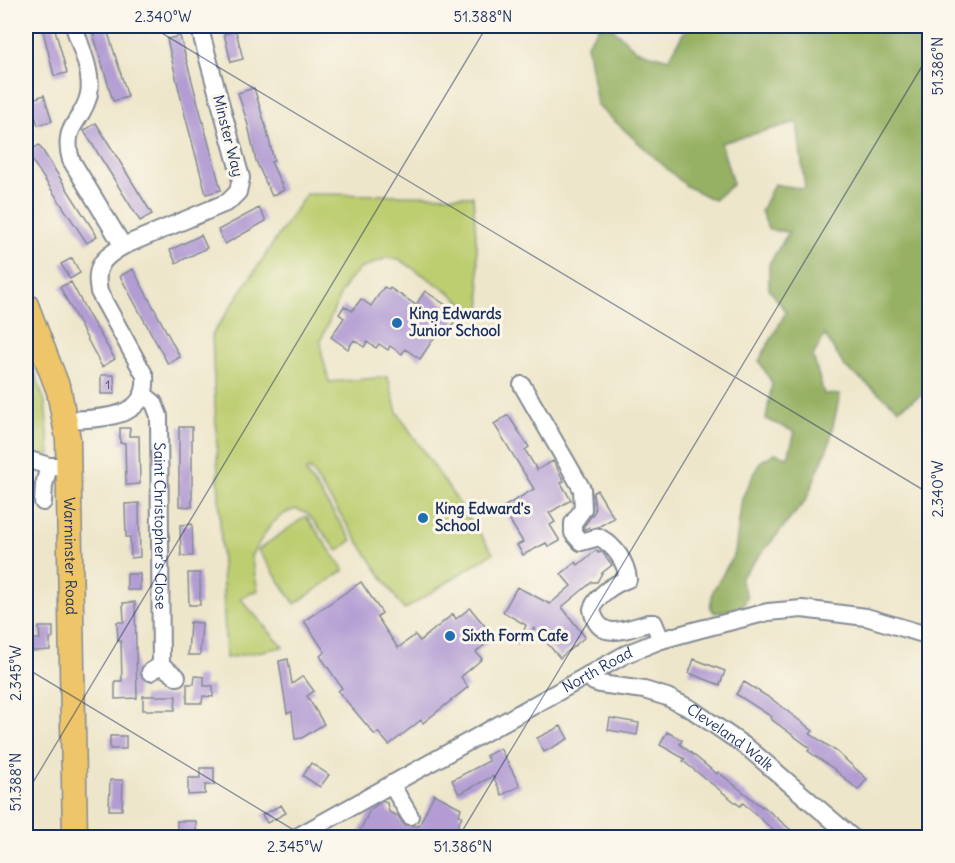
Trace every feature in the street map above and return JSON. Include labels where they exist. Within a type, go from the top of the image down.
[{"type":"highway","name":"Warminster Road","points":[[26,305],[59,392],[66,420],[59,466],[75,837]]},
{"type":"highway","name":"Warminster Road","points":[[75,813],[81,837]]},
{"type":"street","points":[[74,26],[90,79],[89,96],[70,132],[67,145],[71,160],[123,246]]},
{"type":"street","name":"Minster Way","points":[[143,394],[146,385],[145,376],[99,292],[96,279],[99,266],[108,254],[228,202],[238,192],[240,178],[199,26]]},
{"type":"street","points":[[522,385],[582,489],[583,509],[573,523],[573,533],[581,542],[599,537],[605,540],[627,568],[628,579],[613,586],[600,597],[592,609],[593,618],[605,630],[616,632],[654,623],[661,640]]},
{"type":"street","points":[[66,420],[113,417],[122,414],[143,394]]},
{"type":"street","name":"Saint Christopher's Close","points":[[143,394],[154,403],[159,416],[155,668],[177,677]]},
{"type":"street","points":[[26,459],[59,466],[44,485],[44,502]]},
{"type":"street","name":"North Road","points":[[295,837],[626,654],[661,640],[768,612],[802,609],[866,617],[930,636]]},
{"type":"street","name":"Cleveland Walk","points":[[588,675],[600,684],[644,690],[667,697],[691,709],[748,748],[853,837]]},
{"type":"street","points":[[391,784],[410,816]]},
{"type":"green space","points":[[600,26],[610,26],[636,50],[669,59],[687,26],[929,26],[929,390],[899,409],[844,366],[825,335],[813,356],[824,394],[840,395],[829,444],[806,500],[740,579],[747,596],[743,607],[715,613],[710,608],[713,591],[735,553],[742,498],[760,462],[775,453],[788,457],[795,432],[766,419],[772,383],[759,361],[786,312],[769,289],[769,264],[789,232],[769,230],[761,211],[774,184],[805,189],[797,122],[721,143],[733,184],[714,200],[686,186],[597,105],[587,44]]},
{"type":"green space","points":[[306,194],[473,196],[482,319],[449,292],[399,259],[386,258],[360,269],[348,281],[321,340],[329,382],[388,377],[397,412],[493,553],[404,610],[310,469],[305,471],[352,540],[338,551],[308,514],[296,509],[280,516],[264,534],[251,556],[258,590],[240,598],[283,647],[226,658],[212,335]]},
{"type":"green space","points":[[26,348],[45,402],[50,455],[38,456],[26,452]]},
{"type":"green space","points":[[306,516],[344,570],[295,604],[258,550]]},
{"type":"building","points":[[42,26],[54,26],[67,73],[54,76]]},
{"type":"building","points":[[91,26],[106,26],[128,97],[113,101]]},
{"type":"building","points":[[236,31],[243,59],[231,62],[224,34]]},
{"type":"building","points":[[180,36],[221,190],[206,194],[167,39]]},
{"type":"building","points":[[254,88],[274,161],[271,162],[284,190],[272,196],[256,161],[238,93]]},
{"type":"building","points":[[44,95],[52,121],[38,125],[30,100]]},
{"type":"building","points":[[96,123],[152,214],[140,221],[84,131]]},
{"type":"building","points":[[39,145],[97,236],[87,243],[27,153]]},
{"type":"building","points":[[259,208],[266,221],[225,244],[218,230]]},
{"type":"building","points":[[201,235],[207,248],[176,263],[170,250]]},
{"type":"building","points":[[72,258],[80,273],[70,279],[61,264]]},
{"type":"building","points":[[133,269],[180,357],[168,364],[120,276]]},
{"type":"building","points":[[71,282],[115,359],[102,367],[60,287]]},
{"type":"building","name":"King Edwards Junior School","points":[[384,287],[389,290],[390,288],[416,305],[425,291],[447,306],[443,312],[456,320],[447,334],[440,329],[420,359],[405,349],[402,354],[390,346],[388,350],[379,344],[376,348],[367,342],[364,347],[354,340],[348,349],[331,337],[344,318],[339,314],[344,306],[352,311],[361,299],[371,306]]},
{"type":"building","points":[[101,375],[114,375],[115,394],[101,394]]},
{"type":"building","points":[[508,415],[529,447],[525,450],[537,470],[553,461],[564,481],[561,483],[571,500],[549,513],[555,522],[550,525],[560,541],[549,547],[546,543],[523,555],[517,545],[523,542],[502,508],[534,489],[494,424]]},
{"type":"building","points":[[179,427],[192,427],[192,507],[179,506]]},
{"type":"building","points":[[120,428],[130,428],[129,436],[139,436],[140,484],[126,485],[125,443],[120,443]]},
{"type":"building","points":[[597,490],[614,518],[598,527],[590,529],[589,527],[584,530],[584,526],[595,511],[593,493]]},
{"type":"building","points":[[139,503],[140,557],[131,558],[130,537],[126,537],[125,504]]},
{"type":"building","points":[[192,524],[193,556],[181,556],[180,525]]},
{"type":"building","points":[[596,550],[598,553],[600,551],[603,553],[612,565],[602,573],[597,582],[592,582],[562,607],[585,637],[560,658],[534,628],[519,644],[526,625],[503,612],[517,587],[550,604],[571,586],[561,574],[576,562],[578,565]]},
{"type":"building","points":[[188,573],[200,573],[200,605],[189,605]]},
{"type":"building","points":[[127,574],[140,574],[140,590],[127,590]]},
{"type":"building","points":[[361,582],[382,613],[377,617],[398,648],[415,635],[420,641],[453,614],[456,619],[470,608],[494,637],[476,652],[482,659],[461,677],[468,687],[423,723],[421,720],[389,745],[378,732],[375,735],[338,691],[342,688],[320,656],[325,652],[304,621]]},
{"type":"building","points":[[135,602],[137,698],[115,699],[115,681],[122,681],[121,641],[118,641],[117,622],[124,622],[123,603]]},
{"type":"building","points":[[190,622],[202,623],[200,655],[188,655]]},
{"type":"building","points":[[39,627],[53,627],[50,650],[32,651],[32,639],[40,639]]},
{"type":"building","points":[[288,659],[292,684],[303,676],[314,691],[307,696],[324,724],[302,738],[295,739],[292,712],[287,713],[279,661]]},
{"type":"building","points":[[694,659],[725,671],[720,685],[689,673]]},
{"type":"building","points":[[195,676],[204,677],[204,686],[213,686],[213,697],[203,696],[202,703],[187,703],[187,684],[194,684]]},
{"type":"building","points":[[744,682],[773,700],[813,731],[810,734],[836,751],[867,779],[858,790],[808,751],[810,748],[771,719],[772,717],[736,694]]},
{"type":"building","points":[[143,696],[176,696],[175,710],[143,710]]},
{"type":"building","points":[[610,718],[639,723],[637,735],[608,730]]},
{"type":"building","points":[[561,726],[568,739],[544,752],[537,738]]},
{"type":"building","points":[[667,732],[682,740],[680,744],[717,774],[718,772],[763,806],[799,837],[781,837],[743,803],[740,806],[683,761],[685,759],[660,745]]},
{"type":"building","points":[[110,736],[126,736],[126,749],[110,749]]},
{"type":"building","points":[[500,748],[520,786],[502,795],[493,776],[459,794],[452,780],[489,761],[486,756]]},
{"type":"building","points":[[311,763],[329,775],[320,787],[303,776]]},
{"type":"building","points":[[200,768],[214,768],[214,785],[205,785],[205,794],[188,795],[188,778],[200,778]]},
{"type":"building","points":[[110,780],[123,780],[122,810],[109,810]]},
{"type":"building","points":[[434,794],[461,808],[459,815],[462,816],[453,837],[357,837],[370,810],[382,801],[387,803],[389,812],[398,816],[404,825],[419,826]]},
{"type":"building","points":[[281,805],[286,813],[267,823],[262,815]]},
{"type":"building","points":[[177,821],[196,821],[196,837],[177,837]]},
{"type":"place","name":"King Edwards Junior School","points":[[397,323]]},
{"type":"place","name":"King Edward's School","points":[[423,518]]},
{"type":"place","name":"Sixth Form Cafe","points":[[450,636]]}]
